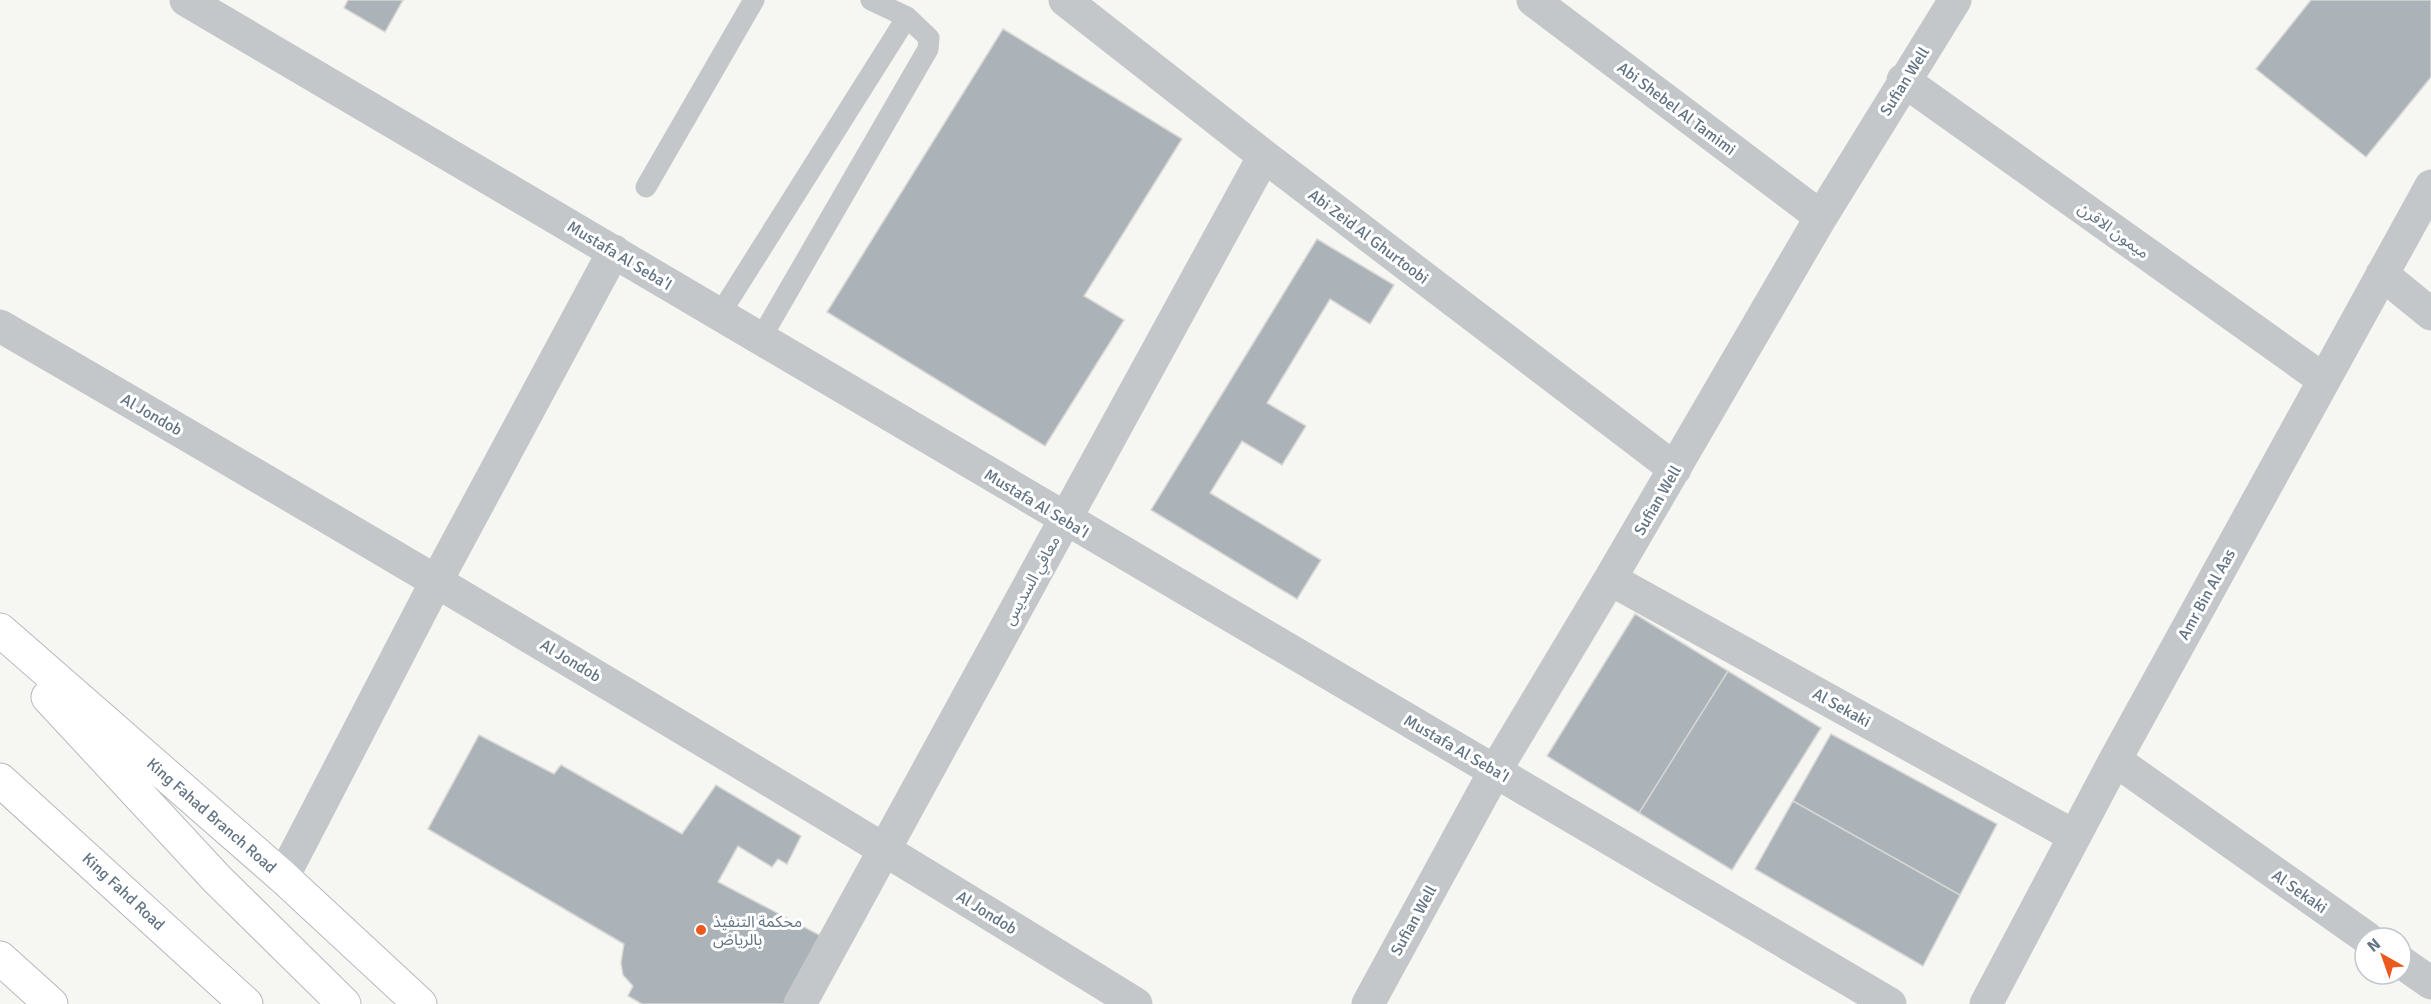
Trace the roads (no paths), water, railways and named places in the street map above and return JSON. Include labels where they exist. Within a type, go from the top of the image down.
[{"type":"main road","name":"King Fahad Branch Road","points":[[0,630],[283,877],[420,1004]]},
{"type":"main road","points":[[0,645],[218,879],[345,1004]]},
{"type":"main road","name":"King Fahd Road","points":[[0,780],[246,1004]]},
{"type":"main road","points":[[0,958],[51,1004]]},
{"type":"street","name":"Mustafa Al Seba'I","points":[[186,0],[1890,1004]]},
{"type":"street","name":"Abi Zeid Al Ghurtoobi","points":[[1065,0],[1264,156],[1675,469]]},
{"type":"street","name":"Abi Shebel Al Tamimi","points":[[1533,0],[1821,217]]},
{"type":"street","name":"Sufian Well","points":[[1368,1004],[1495,771],[1675,469],[1821,217],[1903,80],[1955,0]]},
{"type":"street","name":"ميمون الاقرن","points":[[1903,80],[2324,380]]},
{"type":"street","name":"معافي السديس","points":[[800,1004],[1264,156]]},
{"type":"street","name":"Amr Bin Al Aas","points":[[1986,1004],[2115,760],[2431,186]]},
{"type":"street","points":[[283,877],[437,580],[614,251]]},
{"type":"street","points":[[2382,274],[2431,314]]},
{"type":"street","name":"Al Jondob","points":[[0,326],[437,580],[885,848],[1136,1004]]},
{"type":"street","name":"Al Sekaki","points":[[1610,579],[2074,836]]},
{"type":"street","name":"Al Sekaki","points":[[2115,760],[2353,928]]},
{"type":"street","points":[[2413,970],[2431,983]]},
{"type":"lane","points":[[646,188],[754,0]]},
{"type":"lane","points":[[761,338],[928,49],[929,38],[920,26],[907,17],[871,0]]},
{"type":"lane","points":[[720,314],[907,17]]},
{"type":"place","name":"محكمة التنفيذ بالرياض","points":[[701,930]]}]
